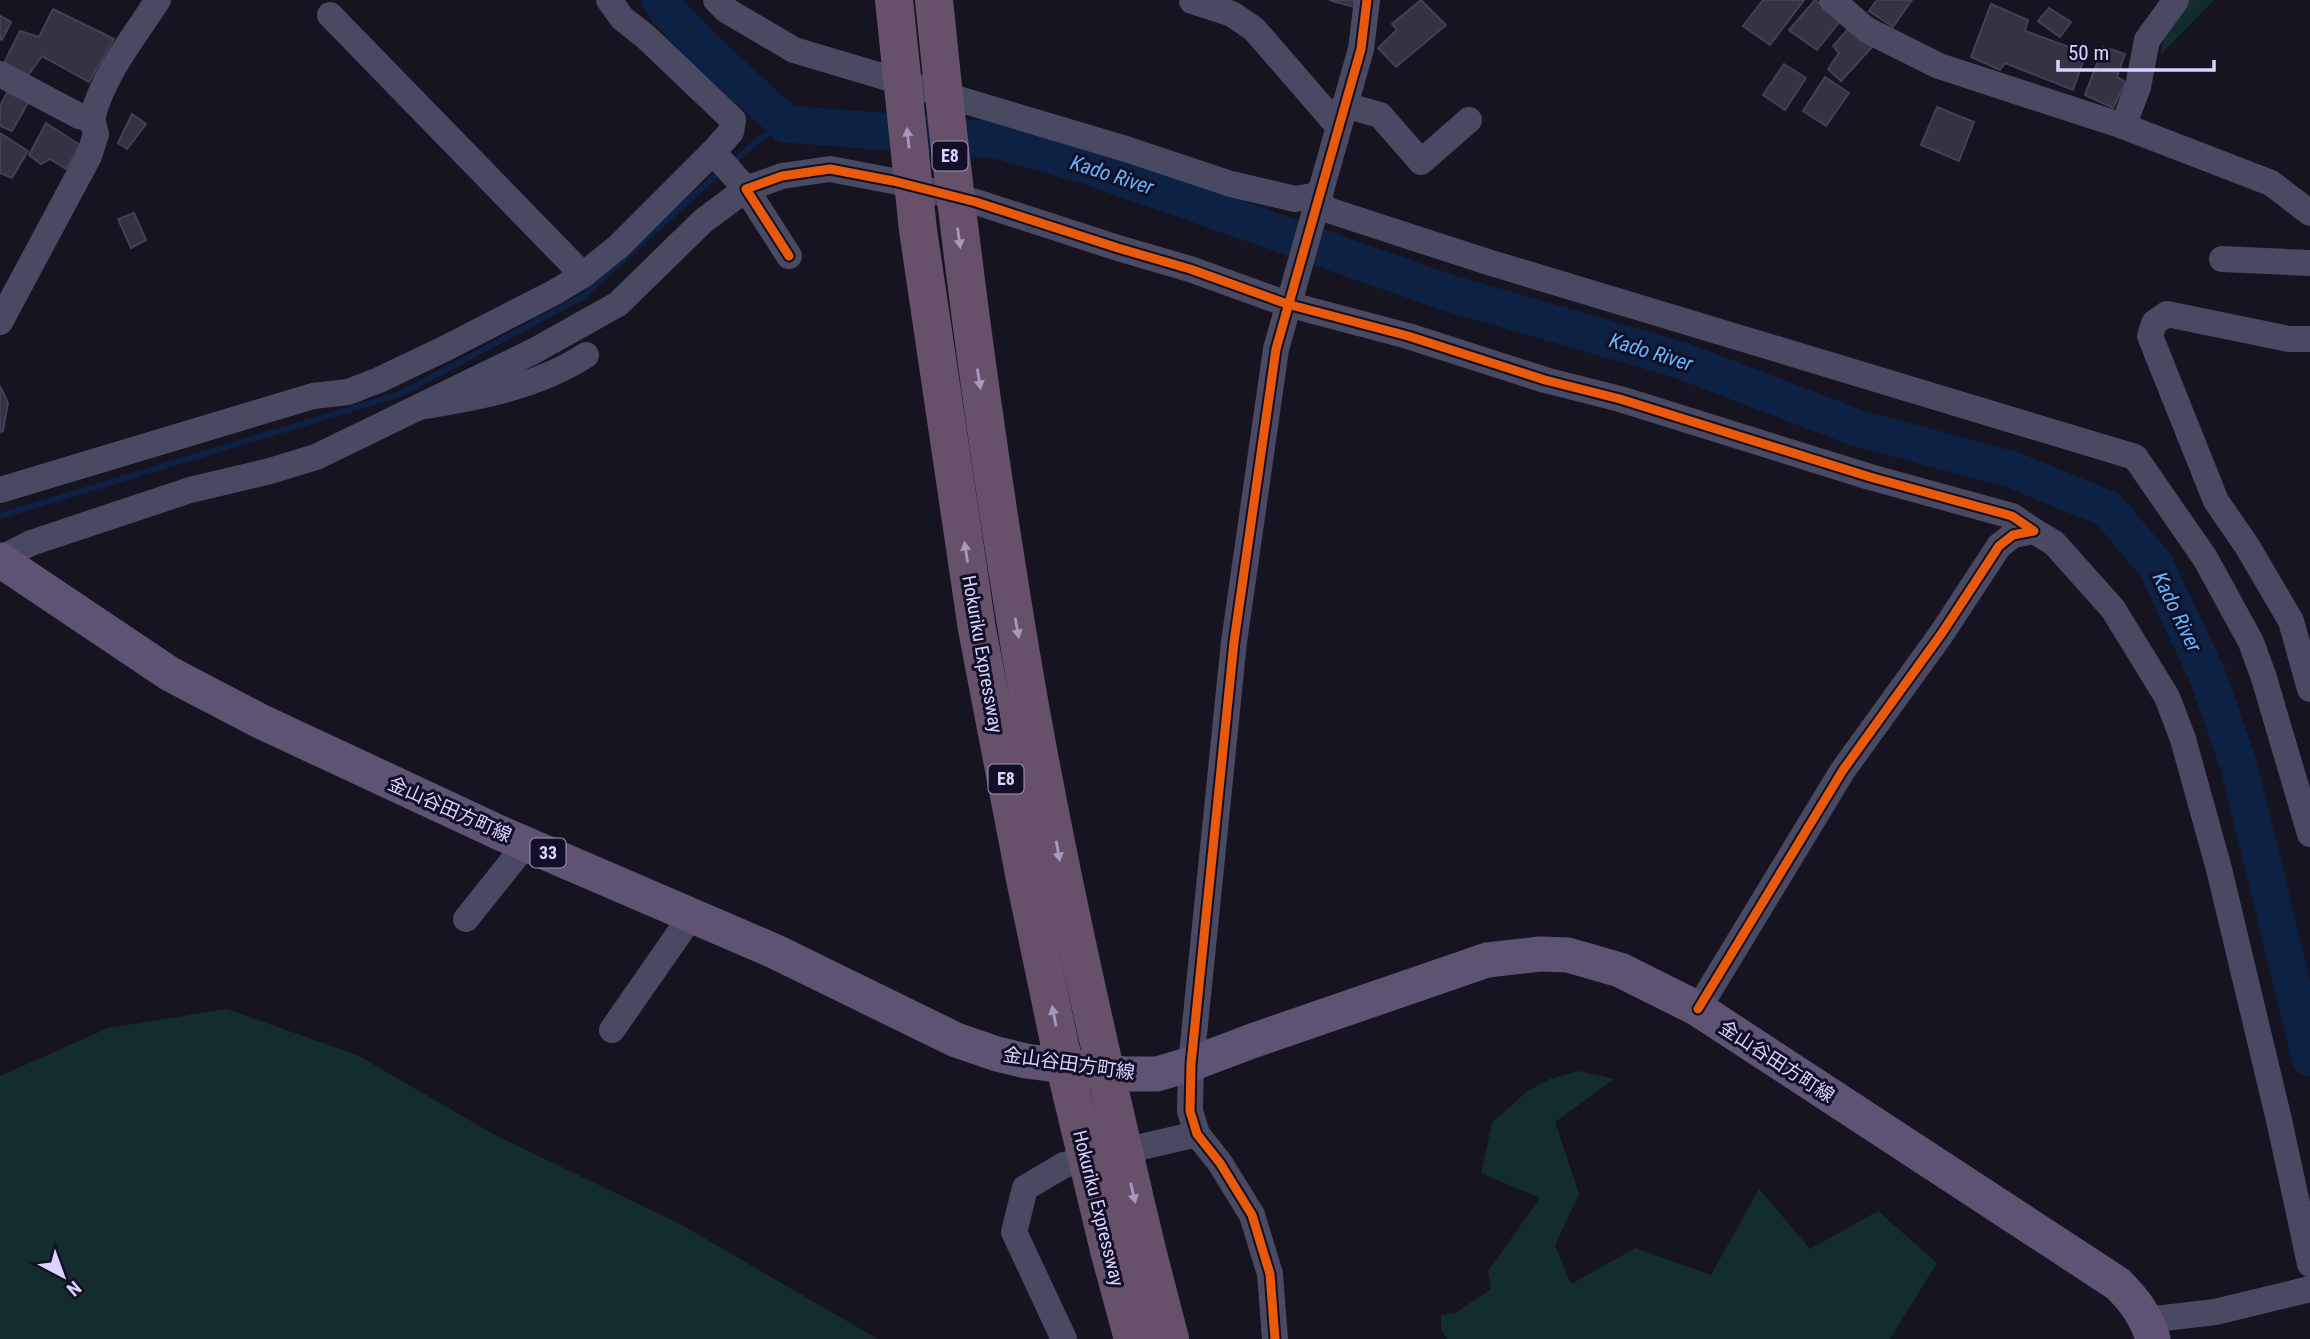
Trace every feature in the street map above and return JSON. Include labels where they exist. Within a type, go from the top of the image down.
[{"type":"highway","name":"Hokuriku Expressway","points":[[894,0],[920,242],[977,629],[1026,884],[1060,1046],[1127,1248],[1168,1327]]},
{"type":"highway","name":"Hokuriku Expressway","points":[[934,0],[959,238],[1016,625],[1077,943],[1127,1248],[1133,1339]]},
{"type":"main road","name":"金山谷田方町線","points":[[0,559],[170,674],[271,727],[526,844],[774,951],[956,1040],[997,1054],[1026,1061],[1157,1074],[1487,960],[1540,954],[1568,955],[1620,970],[1698,1009],[2118,1284],[2135,1301],[2150,1329]]},
{"type":"street","points":[[0,322],[89,156],[96,134],[92,119],[96,103],[115,67],[158,0]]},
{"type":"street","points":[[0,490],[205,426],[313,396],[348,392],[446,348],[583,275],[619,246],[713,152],[731,132],[733,120],[646,37],[622,18],[610,0]]},
{"type":"street","points":[[716,0],[726,10],[794,50],[1126,149],[1231,184],[1295,199],[1317,197]]},
{"type":"street","points":[[1275,1339],[1270,1274],[1252,1215],[1220,1163],[1196,1134],[1190,1111],[1191,1064],[1234,642],[1276,349],[1361,49],[1367,0]]},
{"type":"street","points":[[1832,0],[1867,30],[1939,66],[2123,126],[2271,183],[2310,213]]},
{"type":"street","points":[[2123,126],[2138,88],[2147,40],[2176,0]]},
{"type":"street","points":[[1192,2],[1232,14],[1254,29],[1341,116],[1380,115],[1421,162],[1469,120]]},
{"type":"street","points":[[330,15],[583,275]]},
{"type":"street","points":[[0,74],[79,116],[92,119]]},
{"type":"street","points":[[713,152],[746,188],[789,256]]},
{"type":"street","points":[[0,559],[31,543],[190,490],[316,457],[534,351],[618,304],[703,222],[746,188],[782,176],[831,169],[976,202],[1288,302],[1408,336],[1545,380],[1620,399],[1870,477],[2012,516],[2054,543],[2113,608],[2167,697],[2183,739],[2219,869],[2276,1107],[2310,1281],[2215,1312],[2150,1329]]},
{"type":"street","points":[[1317,197],[1325,209],[1488,261],[2135,457],[2205,558],[2251,642],[2310,834]]},
{"type":"street","points":[[2222,259],[2310,263]]},
{"type":"street","points":[[2310,339],[2289,339],[2167,314],[2154,323],[2150,336],[2216,501],[2247,546],[2291,621],[2310,689]]},
{"type":"street","points":[[419,407],[516,386],[568,367],[586,355]]},
{"type":"street","points":[[1698,1009],[1843,770],[1942,633],[2000,546],[2013,535],[2034,531]]},
{"type":"street","points":[[466,919],[526,844]]},
{"type":"street","points":[[612,1030],[692,915]]},
{"type":"street","points":[[1065,1339],[1014,1232],[1026,1188],[1065,1165],[1196,1134]]},
{"type":"green space","points":[[2183,0],[2214,0],[2161,54],[2165,24]]},
{"type":"green space","points":[[227,1009],[357,1055],[497,1136],[680,1224],[878,1339],[0,1339],[0,1076],[108,1028]]},
{"type":"green space","points":[[1579,1071],[1614,1079],[1555,1122],[1579,1194],[1555,1245],[1571,1284],[1635,1248],[1711,1275],[1759,1189],[1810,1249],[1878,1211],[1937,1263],[1890,1339],[1447,1339],[1441,1329],[1441,1315],[1455,1313],[1491,1289],[1488,1271],[1540,1198],[1481,1173],[1492,1123],[1526,1092],[1550,1079]]},
{"type":"building","points":[[1329,0],[1354,0],[1354,7]]},
{"type":"building","points":[[1421,0],[1446,25],[1396,67],[1378,48],[1397,30],[1392,24]]},
{"type":"building","points":[[1763,0],[1804,0],[1770,45],[1743,26]]},
{"type":"building","points":[[1815,0],[1841,20],[1817,50],[1789,30]]},
{"type":"building","points":[[1877,0],[1912,0],[1893,27],[1869,11]]},
{"type":"building","points":[[1991,4],[2028,20],[2025,31],[2086,53],[2073,90],[2005,63],[2000,70],[1971,57]]},
{"type":"building","points":[[2049,8],[2071,22],[2060,37],[2038,21]]},
{"type":"building","points":[[53,9],[114,39],[89,82],[42,56],[27,77],[3,65],[20,31],[39,37]]},
{"type":"building","points":[[0,16],[11,22],[2,40],[0,39]]},
{"type":"building","points":[[1850,27],[1872,47],[1841,81],[1828,69],[1839,53],[1833,46]]},
{"type":"building","points":[[2103,47],[2125,54],[2117,77],[2126,82],[2113,108],[2085,95]]},
{"type":"building","points":[[1784,64],[1806,78],[1785,110],[1763,95]]},
{"type":"building","points":[[1825,77],[1849,93],[1826,126],[1803,111]]},
{"type":"building","points":[[8,91],[29,101],[12,131],[0,126],[0,106]]},
{"type":"building","points":[[1937,107],[1974,122],[1959,161],[1921,145]]},
{"type":"building","points":[[132,114],[146,124],[127,149],[118,143]]},
{"type":"building","points":[[46,123],[80,145],[66,169],[50,159],[41,164],[29,155]]},
{"type":"building","points":[[0,133],[28,151],[12,178],[0,173]]},
{"type":"building","points":[[134,213],[146,240],[131,248],[118,219]]},
{"type":"building","points":[[0,386],[8,403],[3,431],[0,432]]},
{"type":"waterway","name":"Kado River","points":[[660,0],[702,47],[786,124],[997,140],[1088,166],[1449,293],[1680,360],[1857,428],[2013,470],[2108,509],[2156,566],[2208,677],[2239,766],[2310,1058]]},
{"type":"waterway","points":[[731,164],[759,139],[786,124]]},
{"type":"waterway","points":[[0,516],[400,394],[582,297],[722,170]]},
{"type":"cycle path","points":[[1275,1339],[1270,1274],[1252,1215],[1220,1163],[1197,1134],[1190,1111],[1191,1064],[1234,642],[1276,349],[1361,49],[1367,0]]},
{"type":"cycle path","points":[[789,256],[746,189],[782,176],[830,169],[893,181],[976,202],[1190,269],[1287,304],[1408,336],[1870,477],[2012,516],[2034,531],[2013,535],[1999,546],[1942,633],[1843,770],[1698,1009]]}]
